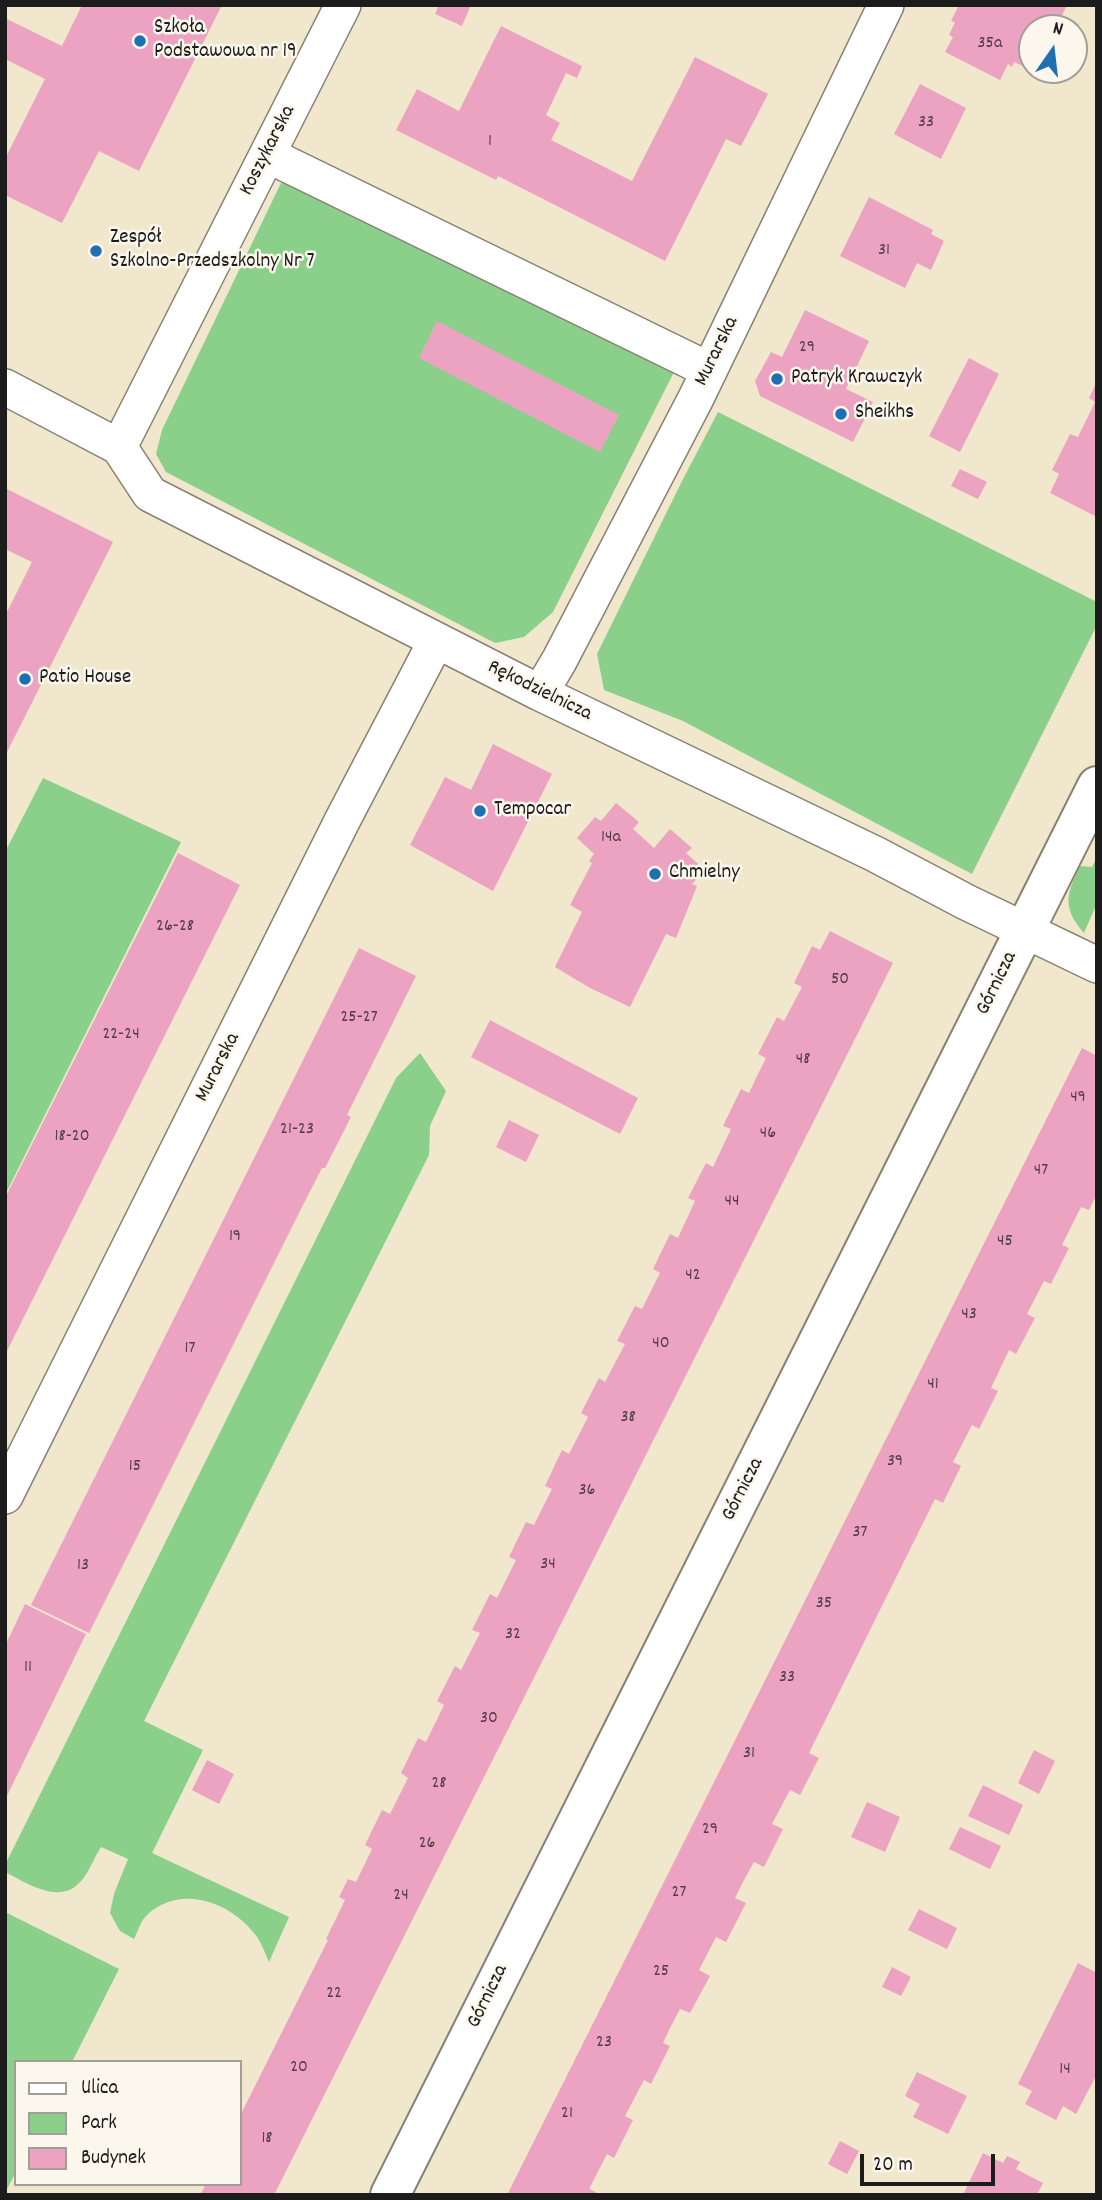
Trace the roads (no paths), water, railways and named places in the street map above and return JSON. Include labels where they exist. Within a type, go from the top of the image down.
[{"type":"street","name":"Koszykarska","points":[[119,447],[343,5]]},
{"type":"street","name":"Murarska","points":[[540,693],[709,370],[886,5]]},
{"type":"street","points":[[268,155],[709,370]]},
{"type":"street","name":"Rękodzielnicza","points":[[5,387],[119,447],[150,494],[540,693],[875,853],[1097,965]]},
{"type":"street","name":"Murarska","points":[[5,1496],[315,876],[436,641]]},
{"type":"street","name":"Górnicza","points":[[390,2195],[1097,786]]},
{"type":"place","name":"Szkoła Podstawowa nr 19","points":[[140,41]]},
{"type":"place","name":"Zespół Szkolno-Przedszkolny Nr 7","points":[[96,251]]},
{"type":"place","name":"Patryk Krawczyk","points":[[777,379]]},
{"type":"place","name":"Sheikhs","points":[[841,414]]},
{"type":"place","name":"Patio House","points":[[25,679]]},
{"type":"place","name":"Tempocar","points":[[480,811]]},
{"type":"place","name":"Chmielny","points":[[655,874]]}]
